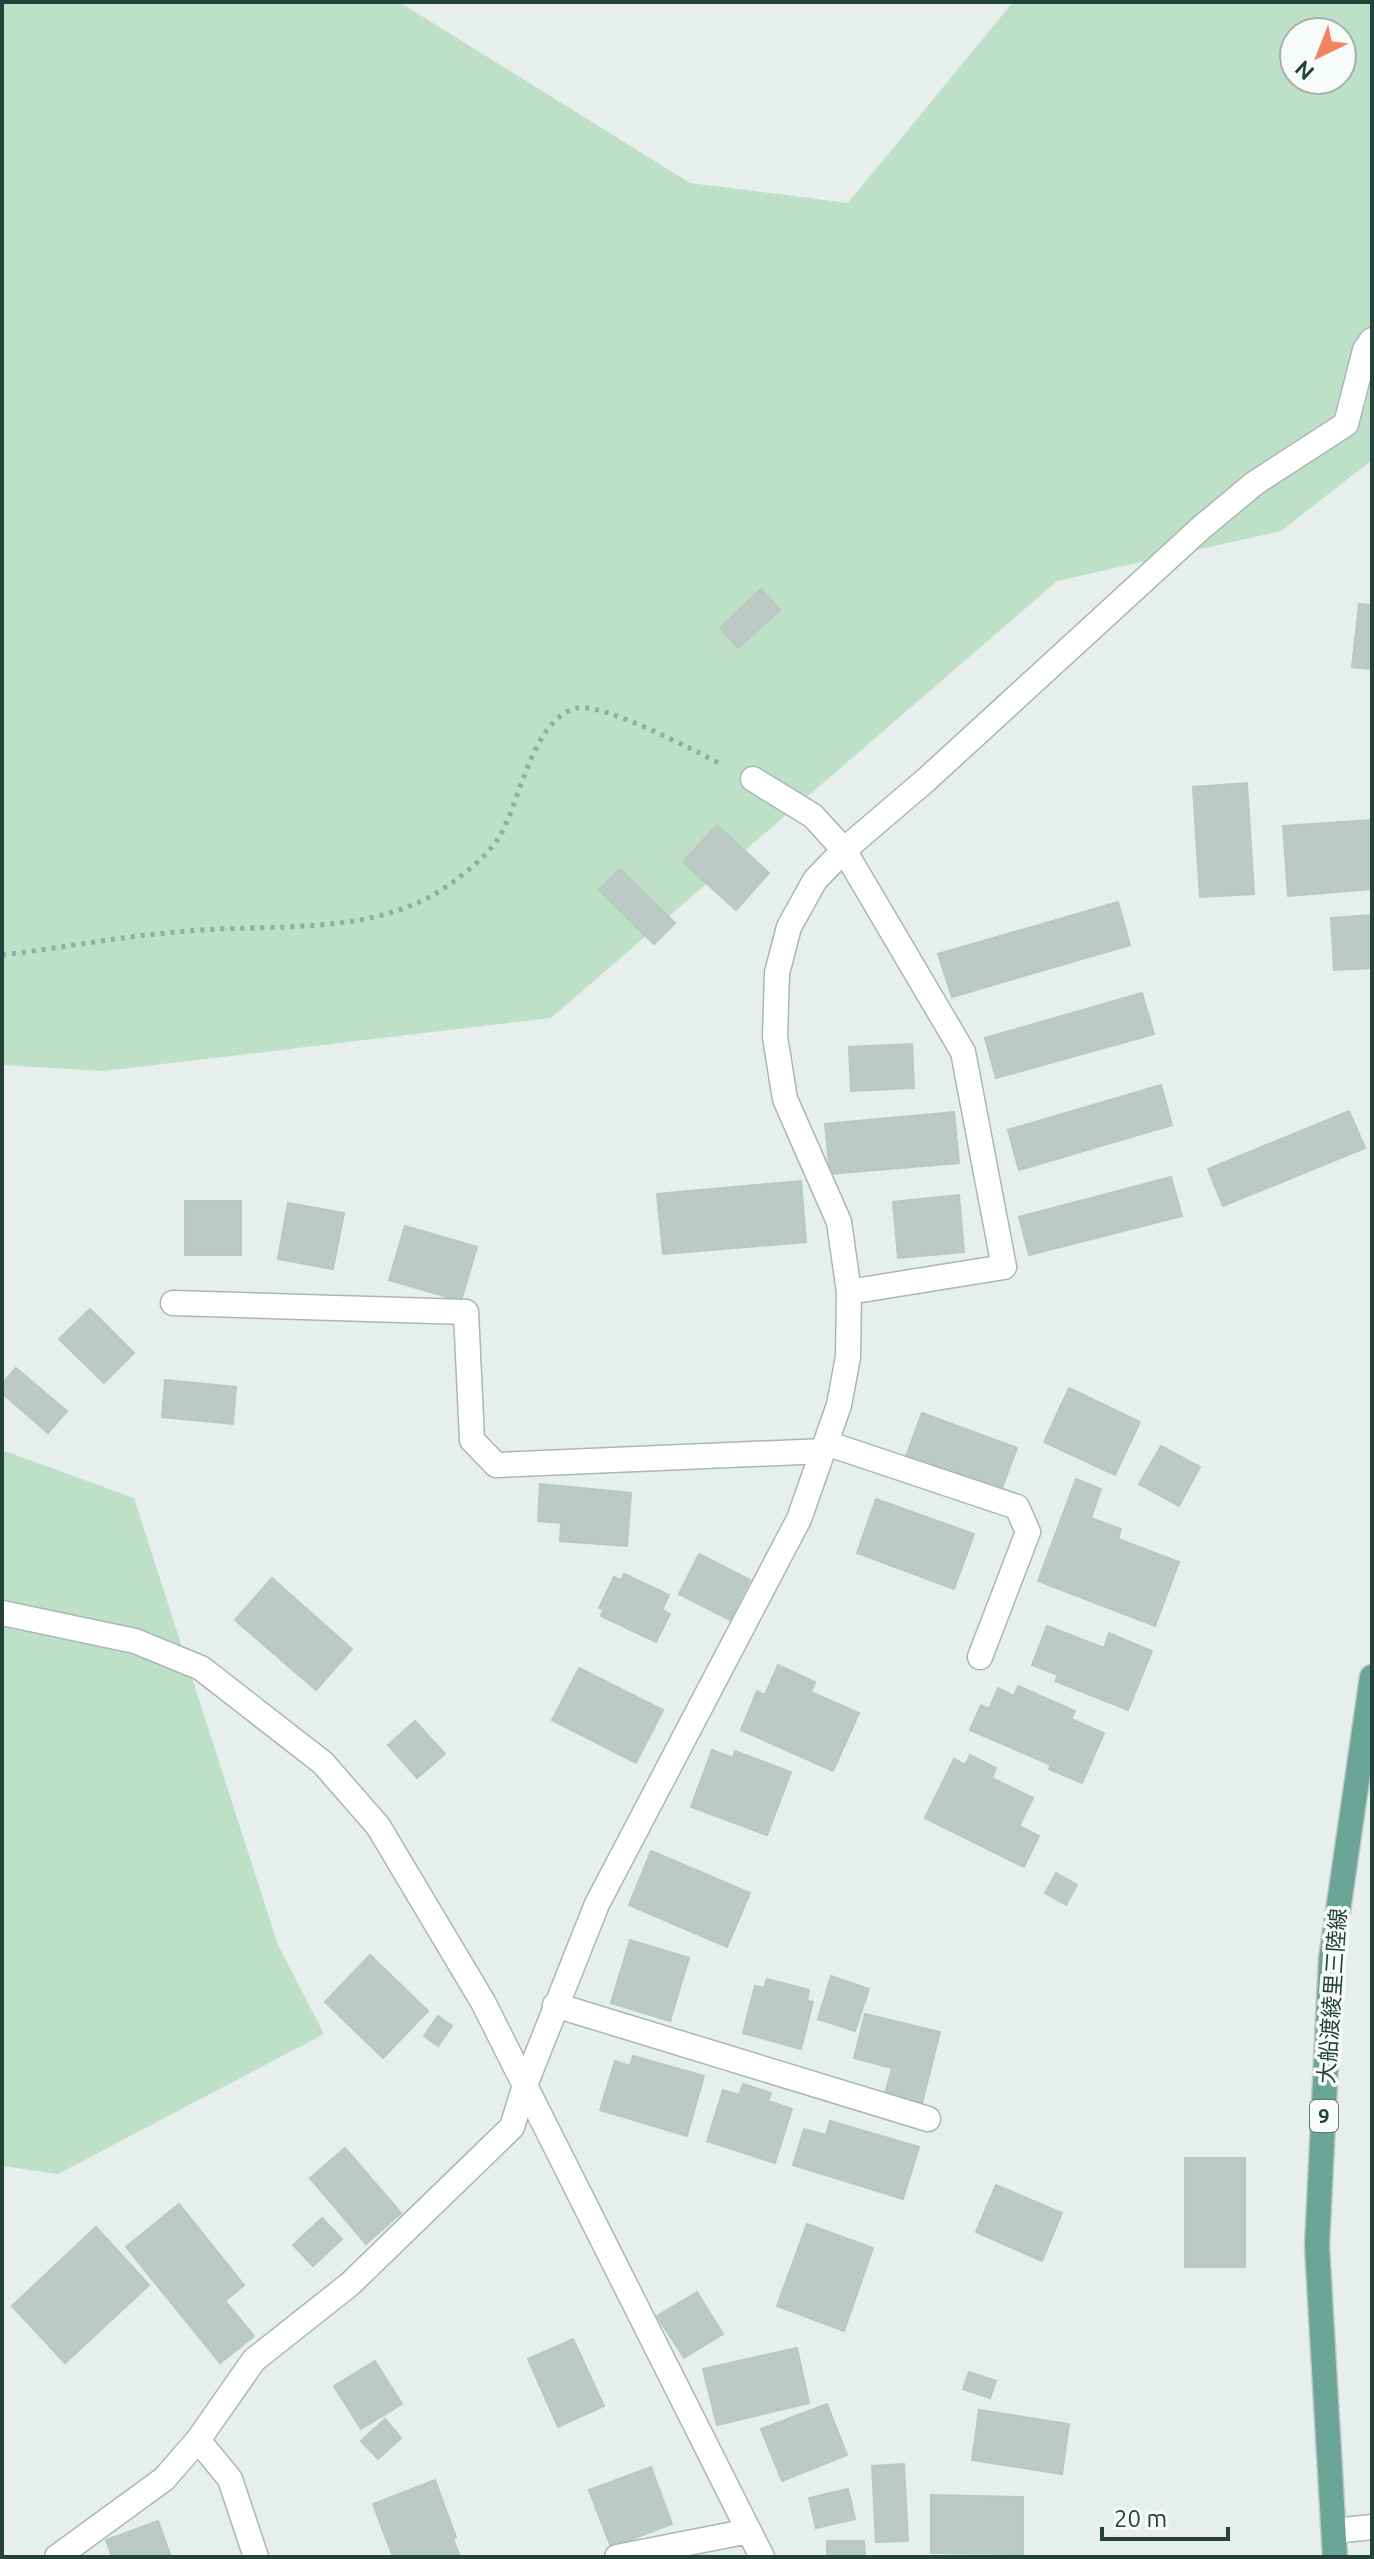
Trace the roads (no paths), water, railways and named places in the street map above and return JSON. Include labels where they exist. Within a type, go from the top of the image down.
[{"type":"main road","name":"大船渡綾里三陸線","points":[[1335,2557],[1317,2246],[1331,1959],[1372,1677]]},
{"type":"street","points":[[57,2557],[164,2479],[198,2440],[254,2360],[350,2284],[512,2127],[555,2005],[597,1904],[799,1519],[839,1405],[848,1357],[849,1292],[839,1222],[785,1099],[775,1037],[777,973],[789,927],[815,880],[844,850],[926,780],[1212,518],[1255,483],[1346,424],[1365,350],[1372,340]]},
{"type":"street","points":[[753,779],[813,816],[844,850],[963,1052],[1004,1267],[849,1292]]},
{"type":"street","points":[[173,1303],[466,1312],[472,1440],[496,1465],[825,1447],[1017,1507],[1028,1532],[980,1657]]},
{"type":"street","points":[[2,1613],[135,1641],[201,1668],[323,1763],[378,1826],[483,2002],[762,2557]]},
{"type":"street","points":[[555,2005],[928,2119]]},
{"type":"street","points":[[198,2440],[230,2479],[256,2557]]},
{"type":"street","points":[[1334,2531],[1372,2527]]},
{"type":"street","points":[[617,2557],[749,2531]]}]
